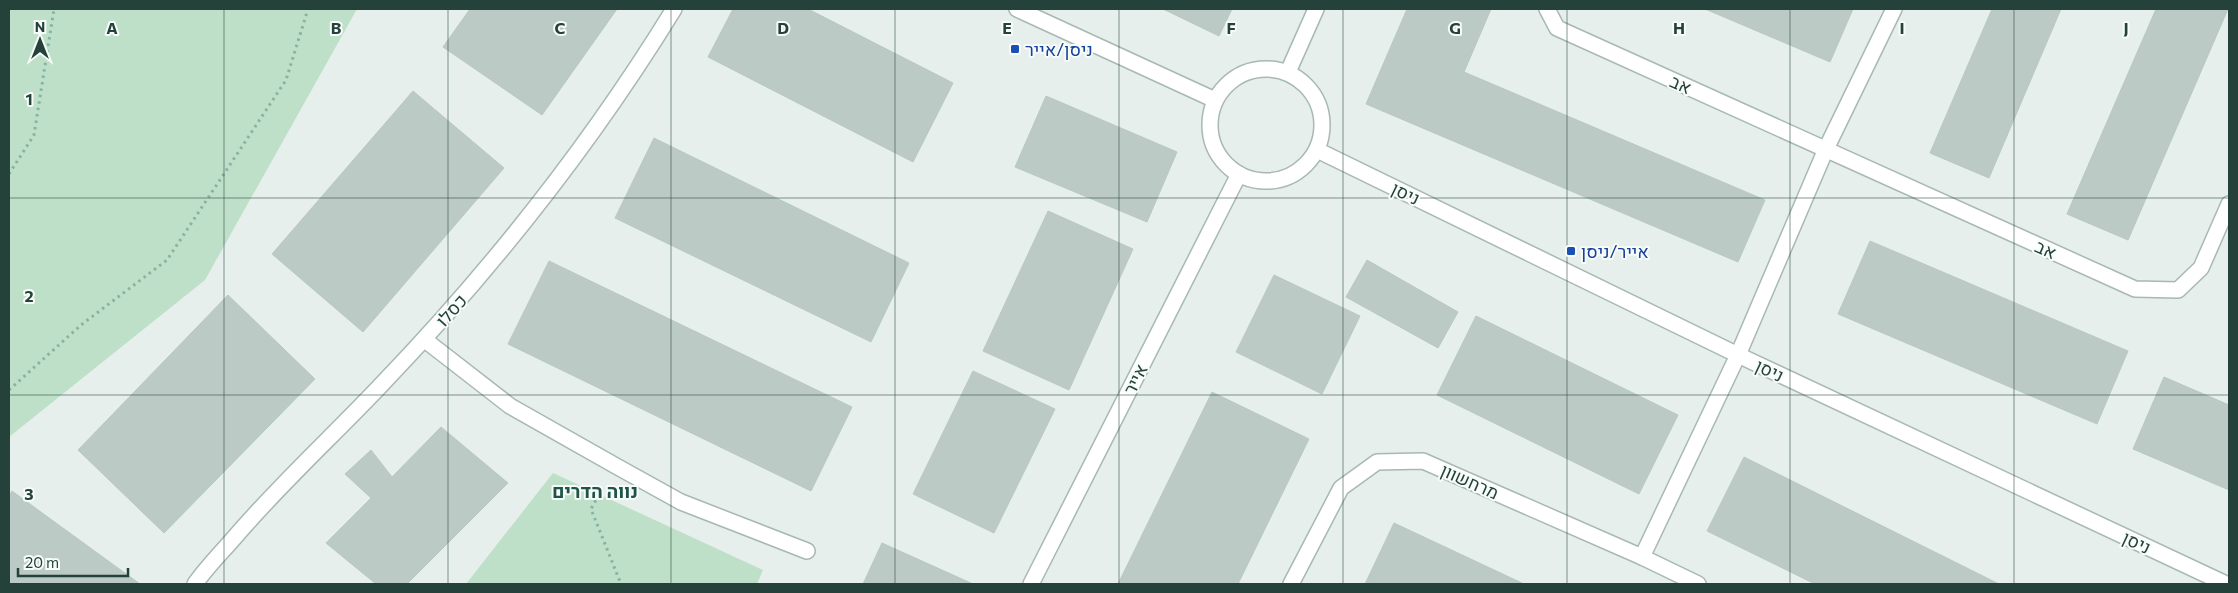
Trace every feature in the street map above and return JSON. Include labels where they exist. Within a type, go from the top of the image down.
[{"type":"street","name":"כסלו","points":[[195,584],[266,501],[463,298],[546,196],[637,69],[674,9]]},
{"type":"street","points":[[1017,9],[1214,100]]},
{"type":"street","points":[[1288,72],[1316,9]]},
{"type":"street","name":"אב","points":[[1547,9],[1558,28],[2135,289],[2178,290],[2200,268],[2229,204]]},
{"type":"street","points":[[1642,556],[1738,355],[1826,149],[1894,9]]},
{"type":"street","points":[[1271,68],[1288,72],[1303,82],[1315,97],[1322,114],[1322,132],[1317,150],[1306,165],[1292,175],[1275,181],[1256,181],[1239,174],[1226,165],[1216,151],[1210,134],[1210,117],[1214,100],[1224,86],[1238,75],[1254,69],[1271,68]]},
{"type":"street","name":"ניסן","points":[[1317,150],[1738,355],[2226,584]]},
{"type":"street","name":"אייר","points":[[1032,584],[1239,174]]},
{"type":"street","points":[[424,340],[510,406],[681,502],[807,551]]},
{"type":"street","name":"מרחשוון","points":[[1291,584],[1340,488],[1377,462],[1423,460],[1642,556],[1698,584]]},
{"type":"path","points":[[9,174],[34,135],[54,9]]},
{"type":"path","points":[[9,390],[81,325],[167,260],[286,80],[308,9]]},
{"type":"path","points":[[616,466],[591,509],[621,584]]},
{"type":"green space","points":[[9,9],[357,9],[205,280],[9,437]]},
{"type":"green space","points":[[553,473],[763,570],[757,584],[466,584]]},
{"type":"building","points":[[470,9],[617,9],[542,115],[443,47]]},
{"type":"building","points":[[733,9],[808,9],[953,83],[913,162],[708,57]]},
{"type":"building","points":[[1163,9],[1232,9],[1219,36]]},
{"type":"building","points":[[1407,9],[1491,9],[1464,72],[1765,200],[1738,262],[1366,104]]},
{"type":"building","points":[[1705,9],[1853,9],[1830,62]]},
{"type":"building","points":[[1992,9],[2061,9],[1989,178],[1930,153]]},
{"type":"building","points":[[2156,9],[2228,9],[2128,240],[2067,214]]},
{"type":"building","points":[[413,91],[504,168],[363,332],[272,254]]},
{"type":"building","points":[[1046,96],[1177,152],[1147,222],[1015,167]]},
{"type":"building","points":[[654,138],[909,263],[871,342],[615,218]]},
{"type":"building","points":[[1048,211],[1133,249],[1069,390],[983,351]]},
{"type":"building","points":[[1870,241],[2128,351],[2097,424],[1838,314]]},
{"type":"building","points":[[1367,260],[1458,312],[1438,348],[1346,297]]},
{"type":"building","points":[[549,261],[852,407],[811,491],[508,344]]},
{"type":"building","points":[[1274,275],[1360,316],[1322,394],[1236,352]]},
{"type":"building","points":[[228,295],[315,379],[164,533],[78,450]]},
{"type":"building","points":[[1476,316],[1678,415],[1639,494],[1437,395]]},
{"type":"building","points":[[973,371],[1055,409],[994,533],[913,494]]},
{"type":"building","points":[[2164,377],[2229,405],[2229,490],[2133,449]]},
{"type":"building","points":[[1212,392],[1309,439],[1238,584],[1118,584]]},
{"type":"building","points":[[441,427],[508,483],[407,584],[376,584],[326,543],[371,498],[345,474],[371,450],[392,477]]},
{"type":"building","points":[[1744,457],[1999,584],[1815,584],[1707,531]]},
{"type":"building","points":[[12,491],[140,584],[9,584],[9,496]]},
{"type":"building","points":[[1394,523],[1524,584],[1365,584]]},
{"type":"building","points":[[882,543],[973,584],[863,584]]},
{"type":"place","name":"ניסן/אייר","points":[[1015,49]]},
{"type":"place","name":"אייר/ניסן","points":[[1571,251]]},
{"type":"district","name":"נווה הדרים","points":[[595,490]]}]
